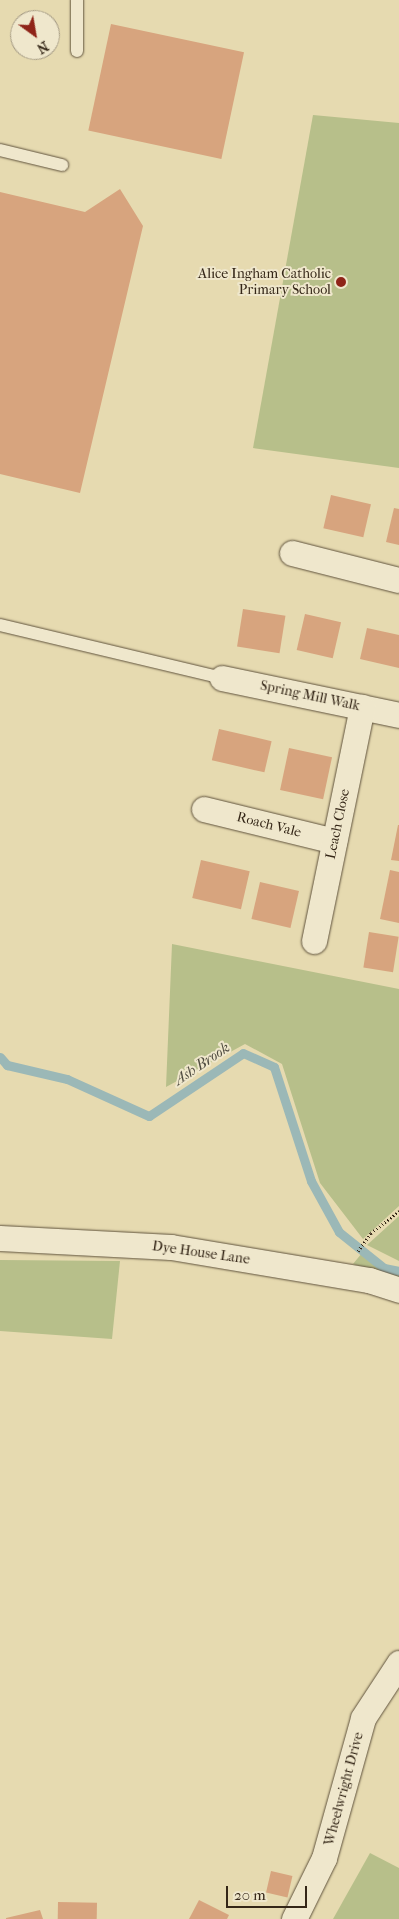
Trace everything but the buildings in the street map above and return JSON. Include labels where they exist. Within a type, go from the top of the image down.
[{"type":"street","points":[[292,553],[399,580]]},
{"type":"street","name":"Spring Mill Walk","points":[[222,678],[399,715]]},
{"type":"street","name":"Leach Close","points":[[314,941],[362,707]]},
{"type":"street","name":"Roach Vale","points":[[204,809],[334,841]]},
{"type":"street","name":"Dye House Lane","points":[[0,1238],[171,1247],[369,1280],[399,1290]]},
{"type":"street","name":"Wheelwright Drive","points":[[294,1919],[324,1858],[363,1718],[399,1663]]},
{"type":"lane","points":[[76,0],[77,51]]},
{"type":"lane","points":[[0,150],[62,165]]},
{"type":"lane","points":[[0,625],[222,678]]},
{"type":"path","points":[[355,1255],[371,1233],[399,1211]]},
{"type":"green space","name":"Alice Ingham Catholic Primary School","points":[[313,115],[399,123],[399,468],[253,448]]},
{"type":"green space","points":[[172,944],[399,989],[399,1206],[363,1239],[320,1183],[282,1064],[245,1044],[166,1087]]},
{"type":"green space","points":[[399,1216],[399,1261],[367,1245]]},
{"type":"green space","points":[[362,1253],[381,1270],[399,1274],[399,1279],[353,1264]]},
{"type":"green space","points":[[0,1260],[120,1261],[112,1339],[0,1331]]},
{"type":"green space","points":[[370,1853],[399,1868],[399,1919],[333,1919]]},
{"type":"waterway","name":"Ash Brook","points":[[0,1057],[7,1065],[67,1079],[149,1116],[243,1053],[274,1067],[311,1181],[339,1232],[384,1268],[399,1271]]},
{"type":"place","name":"Alice Ingham Catholic Primary School","points":[[341,282]]}]
